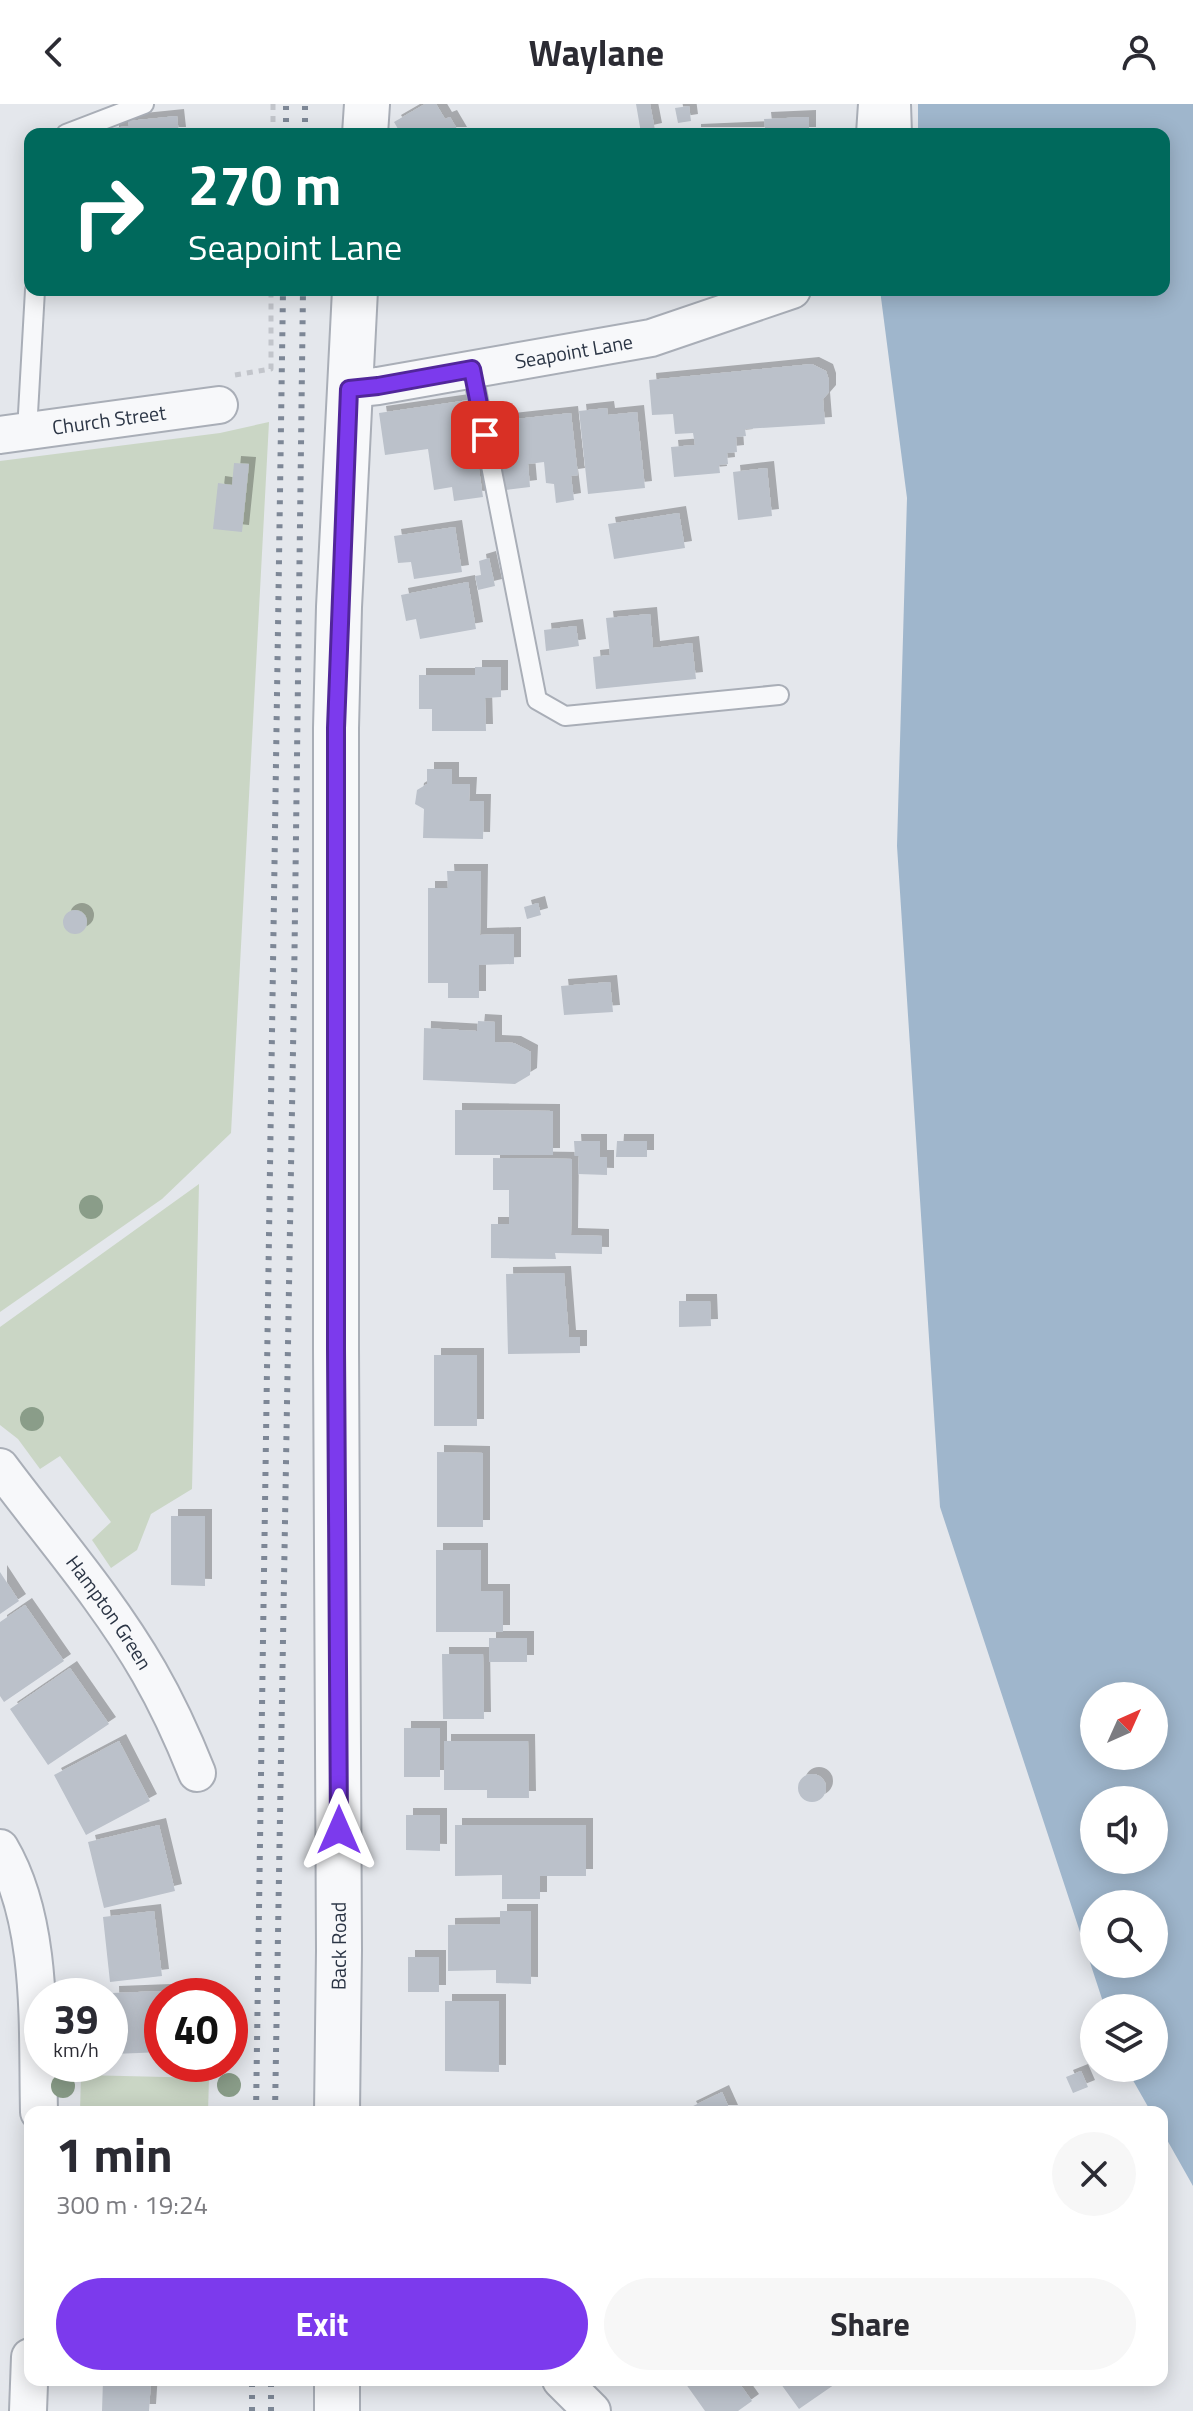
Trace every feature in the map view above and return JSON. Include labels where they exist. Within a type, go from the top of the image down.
[{"type":"street","points":[[365,128],[367,104]]},
{"type":"street","points":[[875,128],[877,104]]},
{"type":"street","name":"Back Road","points":[[337,2106],[336,728],[355,296]]},
{"type":"street","name":"Seapoint Lane","points":[[349,389],[651,338],[774,296]]},
{"type":"street","name":"Church Street","points":[[14,433],[219,405]]},
{"type":"street","name":"Hampton Green","points":[[0,1467],[125,1635],[173,1716],[197,1773]]},
{"type":"street","points":[[0,1848],[9,1863],[25,1914],[35,1980],[39,2106]]},
{"type":"street","points":[[28,2411],[29,2386]]},
{"type":"street","points":[[337,2386],[337,2411]]},
{"type":"street","points":[[567,2386],[592,2411]]},
{"type":"lane","points":[[77,128],[144,104]]},
{"type":"lane","points":[[901,104],[902,128]]},
{"type":"lane","points":[[14,433],[34,296]]},
{"type":"lane","points":[[472,369],[537,700],[565,716],[779,695]]},
{"type":"path","points":[[273,104],[273,128]]},
{"type":"green space","points":[[269,422],[231,1133],[162,1199],[0,1312],[0,461],[220,433]]},
{"type":"green space","points":[[199,1184],[192,1489],[151,1514],[137,1550],[111,1568],[92,1540],[111,1522],[60,1456],[40,1469],[18,1439],[0,1425],[0,1327]]},
{"type":"green space","points":[[128,2076],[144,2076],[144,2082],[209,2082],[208,2106],[80,2106],[81,2082],[128,2082]]},
{"type":"water","points":[[918,104],[1193,104],[1193,2186],[1168,2142],[1168,2106],[1148,2106],[1134,2082],[1168,2082],[1168,1994],[1100,1994],[1095,1978],[1168,1978],[1168,1890],[1080,1890],[1080,1932],[940,1507],[897,846],[907,498],[881,296],[1170,296],[1170,128],[918,128]]},
{"type":"building","points":[[425,104],[436,104],[445,119],[450,117],[456,128],[398,128],[394,122]]},
{"type":"building","points":[[636,104],[650,104],[655,128],[640,128]]},
{"type":"building","points":[[689,106],[691,121],[678,123],[675,108]]},
{"type":"building","points":[[177,116],[178,128],[112,128],[129,126],[128,121]]},
{"type":"building","points":[[809,117],[809,128],[765,128],[764,119]]},
{"type":"building","points":[[812,364],[826,371],[829,380],[829,392],[823,399],[825,424],[745,429],[746,436],[736,437],[737,452],[727,453],[728,464],[719,465],[720,473],[674,477],[671,447],[695,445],[693,433],[675,434],[673,414],[652,415],[649,380]]},
{"type":"building","points":[[469,400],[483,497],[454,501],[452,487],[434,490],[428,449],[385,455],[379,413]]},
{"type":"building","points":[[607,408],[608,415],[637,412],[645,488],[588,494],[579,411]]},
{"type":"building","points":[[571,413],[578,475],[571,476],[574,500],[556,503],[554,484],[546,483],[544,462],[528,464],[530,487],[505,490],[497,421]]},
{"type":"building","points":[[234,463],[249,464],[242,532],[213,529],[218,483],[232,485]]},
{"type":"building","points":[[767,468],[772,516],[738,520],[733,472]]},
{"type":"building","points":[[679,513],[685,548],[614,559],[608,524]]},
{"type":"building","points":[[455,527],[462,572],[414,579],[411,562],[398,563],[394,536]]},
{"type":"building","points":[[489,558],[495,586],[478,590],[475,576],[481,575],[479,561]]},
{"type":"building","points":[[468,582],[476,629],[420,639],[416,619],[406,621],[401,595]]},
{"type":"building","points":[[650,614],[653,648],[692,643],[696,679],[596,689],[593,657],[610,655],[606,618]]},
{"type":"building","points":[[576,626],[579,646],[546,651],[544,630]]},
{"type":"building","points":[[475,667],[501,667],[501,697],[485,698],[486,731],[432,731],[432,709],[419,709],[419,675],[475,675]]},
{"type":"building","points":[[427,769],[452,769],[452,784],[470,784],[469,801],[484,801],[483,839],[423,838],[424,809],[415,804],[417,790],[427,784]]},
{"type":"building","points":[[447,871],[481,871],[480,935],[514,934],[514,964],[479,965],[479,998],[448,998],[448,983],[428,983],[428,888],[448,888]]},
{"type":"building","points":[[538,903],[541,915],[527,919],[524,907]]},
{"type":"building","points":[[75,910],[86,917],[87,922],[80,933],[75,934],[64,927],[63,922],[70,911]]},
{"type":"building","points":[[610,982],[613,1012],[564,1015],[561,986]]},
{"type":"building","points":[[478,1021],[495,1022],[495,1042],[514,1043],[531,1052],[530,1075],[515,1084],[423,1080],[424,1028],[477,1031]]},
{"type":"building","points":[[455,1110],[553,1111],[553,1155],[455,1155]]},
{"type":"building","points":[[574,1141],[600,1141],[600,1157],[607,1157],[607,1175],[578,1174],[579,1156],[575,1156]]},
{"type":"building","points":[[617,1141],[647,1141],[647,1157],[616,1157]]},
{"type":"building","points":[[493,1158],[572,1159],[571,1235],[602,1236],[602,1254],[555,1253],[556,1259],[491,1258],[491,1224],[509,1224],[509,1190],[493,1190]]},
{"type":"building","points":[[564,1273],[569,1337],[580,1337],[580,1353],[508,1354],[506,1274]]},
{"type":"building","points":[[679,1301],[710,1301],[711,1326],[679,1327]]},
{"type":"building","points":[[434,1355],[477,1355],[477,1426],[434,1426]]},
{"type":"building","points":[[437,1452],[483,1453],[483,1527],[437,1527]]},
{"type":"building","points":[[171,1516],[205,1516],[205,1586],[171,1585]]},
{"type":"building","points":[[436,1550],[481,1550],[481,1591],[503,1591],[503,1632],[436,1632]]},
{"type":"building","points":[[0,1572],[19,1601],[0,1614]]},
{"type":"building","points":[[25,1605],[64,1661],[4,1702],[0,1696],[0,1622]]},
{"type":"building","points":[[489,1638],[527,1638],[527,1662],[489,1662]]},
{"type":"building","points":[[442,1654],[483,1654],[484,1719],[443,1719]]},
{"type":"building","points":[[70,1668],[109,1724],[48,1765],[10,1709]]},
{"type":"building","points":[[404,1728],[440,1728],[440,1777],[404,1777]]},
{"type":"building","points":[[119,1741],[150,1801],[86,1835],[54,1775]]},
{"type":"building","points":[[444,1741],[528,1741],[529,1798],[487,1798],[487,1790],[444,1790]]},
{"type":"building","points":[[812,1774],[822,1778],[826,1788],[822,1798],[812,1802],[802,1798],[798,1788],[802,1778]]},
{"type":"building","points":[[406,1815],[440,1815],[440,1851],[406,1850]]},
{"type":"building","points":[[159,1825],[175,1891],[104,1908],[88,1842]]},
{"type":"building","points":[[455,1825],[586,1825],[586,1876],[540,1876],[540,1899],[502,1899],[502,1875],[455,1876]]},
{"type":"building","points":[[154,1911],[162,1976],[128,1980],[110,1978],[103,1917]]},
{"type":"building","points":[[500,1911],[531,1911],[531,1984],[496,1983],[496,1970],[448,1971],[448,1925],[500,1924]]},
{"type":"building","points":[[408,1957],[439,1957],[439,1992],[408,1992]]},
{"type":"building","points":[[128,1992],[144,1992],[144,2053],[128,2053]]},
{"type":"building","points":[[445,2001],[499,2001],[499,2072],[445,2071]]},
{"type":"building","points":[[1080,2071],[1080,2082],[1086,2082],[1088,2087],[1073,2093],[1066,2077]]},
{"type":"building","points":[[722,2092],[728,2106],[693,2106]]},
{"type":"building","points":[[103,2386],[151,2386],[149,2411],[102,2411]]},
{"type":"building","points":[[687,2386],[741,2386],[752,2401],[738,2411],[705,2411]]},
{"type":"building","points":[[782,2386],[832,2386],[799,2409]]},
{"type":"railway","points":[[286,104],[286,128]]},
{"type":"railway","points":[[305,104],[305,128]]},
{"type":"railway","points":[[256,2106],[283,296]]},
{"type":"railway","points":[[275,2106],[303,296]]},
{"type":"railway","points":[[252,2386],[252,2411]]},
{"type":"railway","points":[[271,2386],[271,2411]]},
{"type":"route","points":[[339,1830],[336,728],[349,389],[472,369],[485,435]]}]
